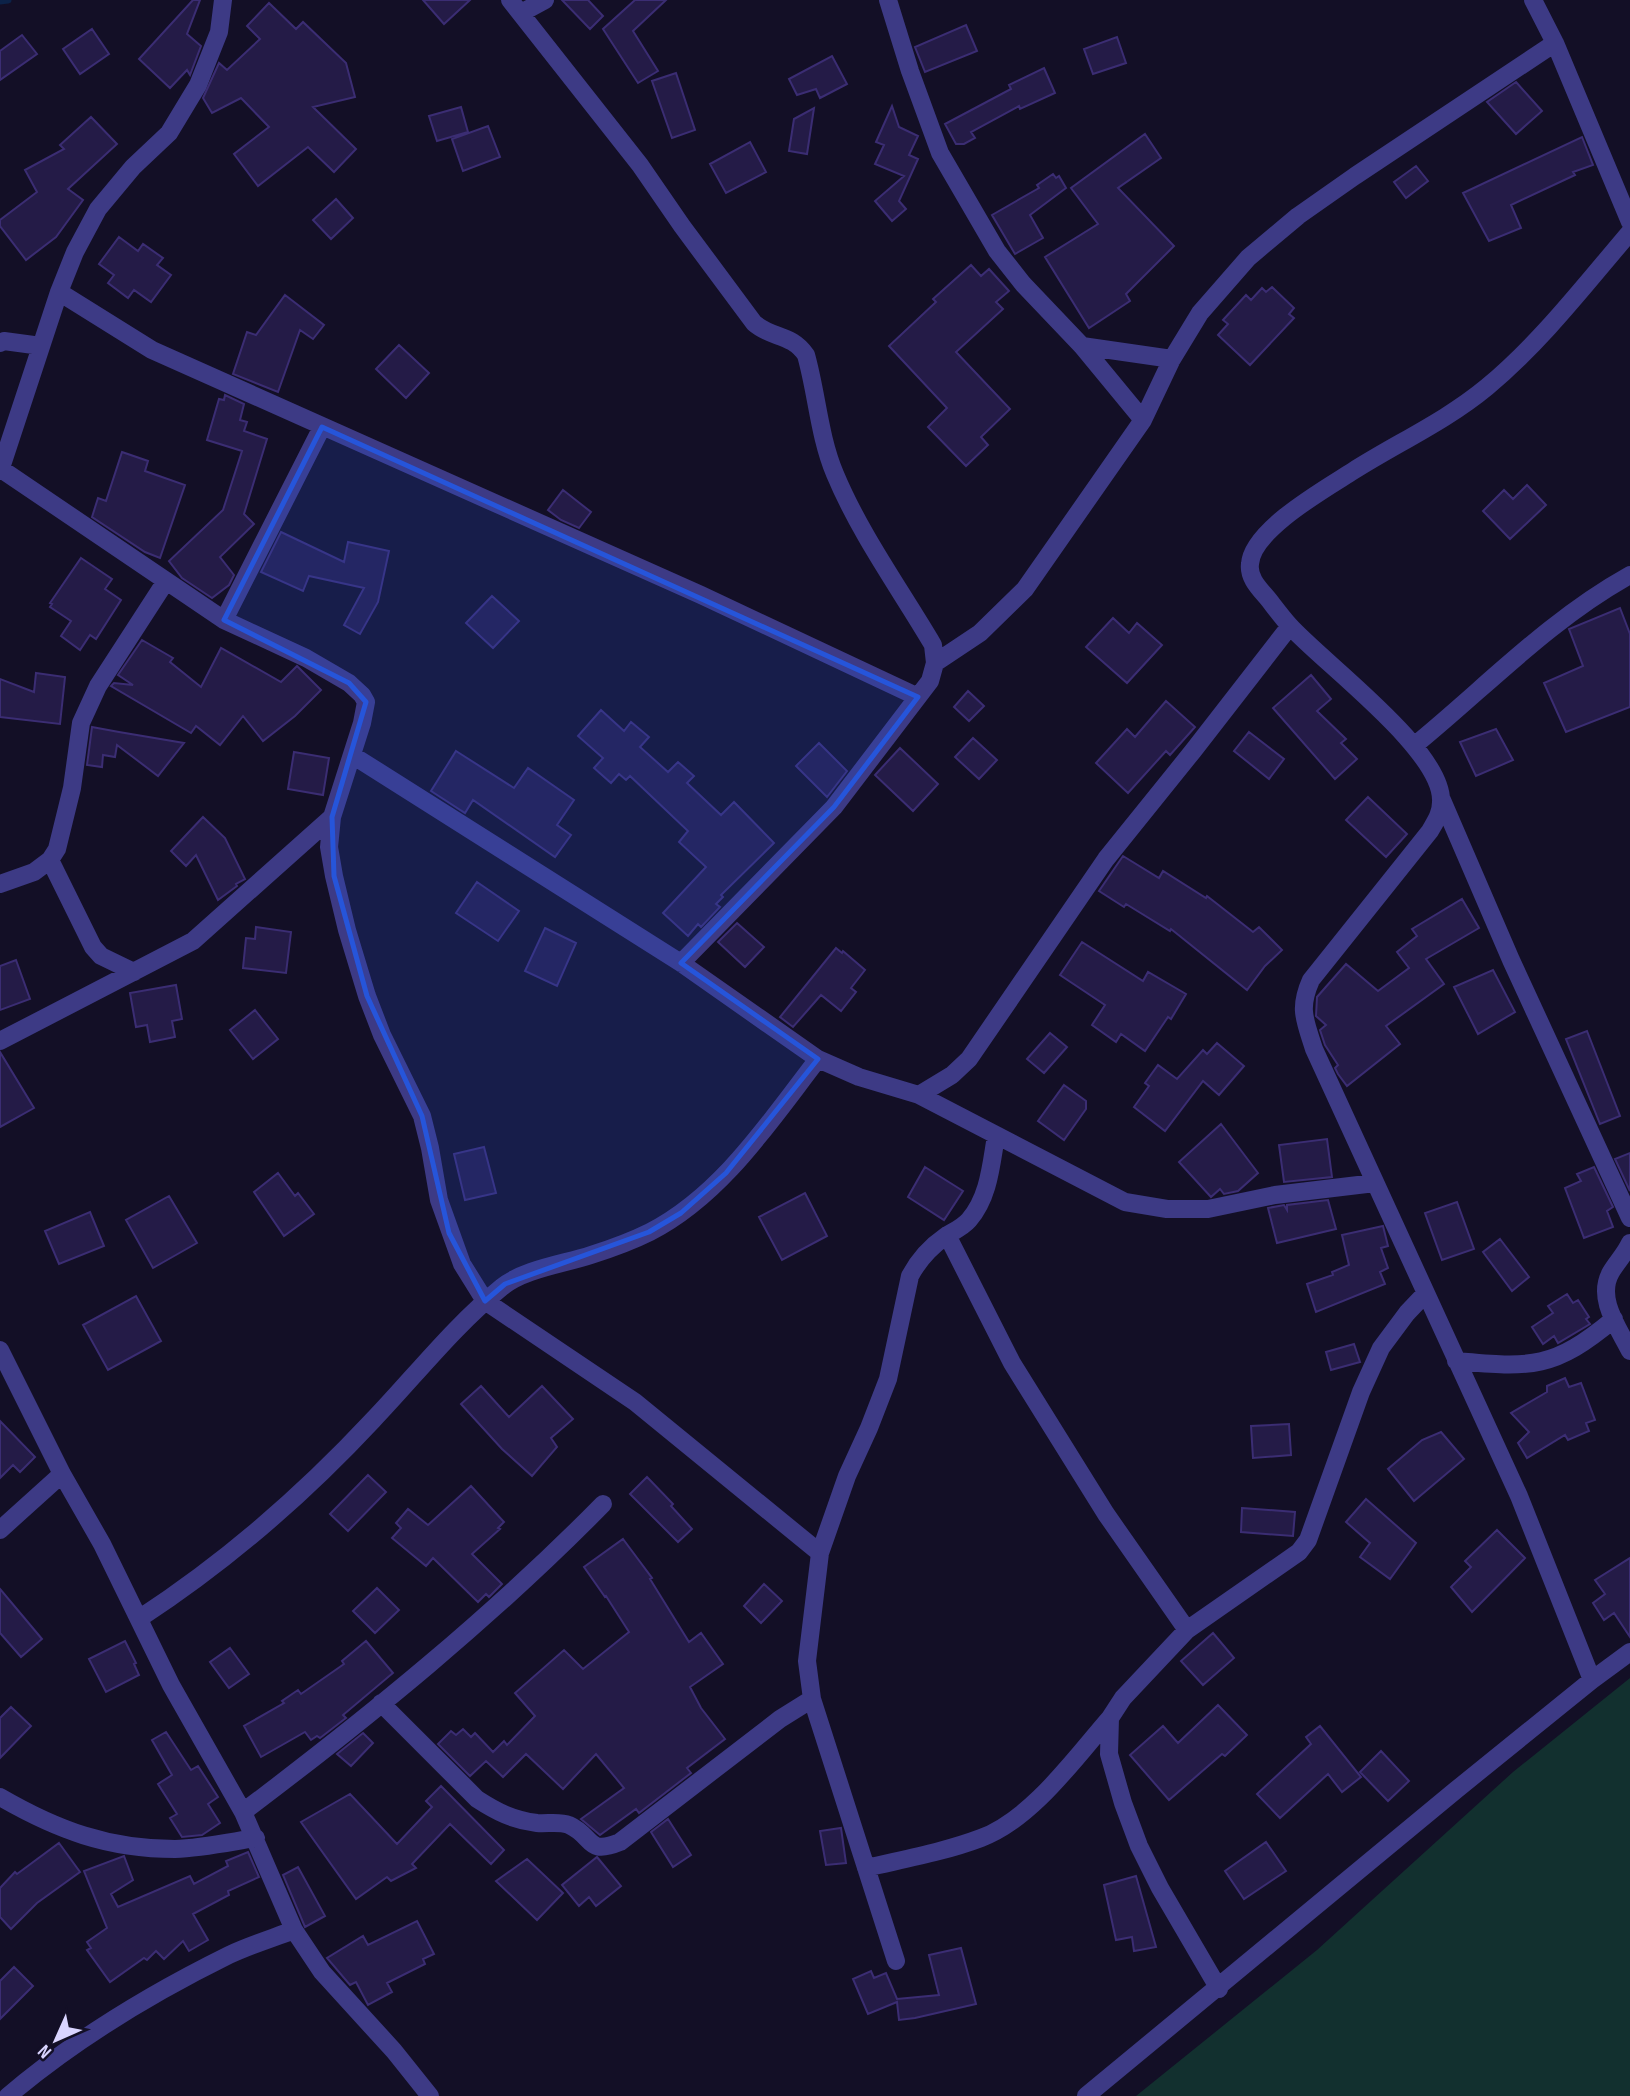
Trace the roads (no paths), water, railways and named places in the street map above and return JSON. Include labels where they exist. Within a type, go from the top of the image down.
[{"type":"street","points":[[223,0],[219,32],[198,85],[169,133],[133,167],[98,209],[75,252],[59,292],[1,470],[224,620],[306,658],[349,683],[362,695],[366,709],[332,817],[329,847],[334,876],[367,996],[382,1035],[422,1116],[439,1200],[462,1264],[485,1301],[635,1402],[820,1553]]},
{"type":"street","points":[[545,0],[516,6],[640,165],[681,226],[754,323],[761,330],[799,345],[806,355],[827,451],[835,474],[856,516],[933,645],[935,663],[930,681],[834,807],[681,963]]},
{"type":"street","points":[[888,0],[940,153],[997,251],[1023,284],[1082,346],[1143,420]]},
{"type":"street","points":[[1533,0],[1555,43],[1630,222]]},
{"type":"street","points":[[935,663],[980,633],[1025,589],[1143,420],[1172,359],[1200,313],[1248,258],[1298,216],[1355,176],[1555,43]]},
{"type":"street","points":[[1630,232],[1539,339],[1486,388],[1440,420],[1383,452],[1316,495],[1270,531],[1252,552],[1249,567],[1253,581],[1290,626],[1415,745],[1434,777],[1511,960],[1630,1218]]},
{"type":"street","points":[[59,292],[152,350],[701,595],[918,696]]},
{"type":"street","points":[[0,343],[4,341],[41,346]]},
{"type":"street","points":[[1082,346],[1172,359]]},
{"type":"street","points":[[224,620],[322,427]]},
{"type":"street","points":[[1415,745],[1559,620],[1630,575]]},
{"type":"street","points":[[0,884],[34,872],[50,860],[57,849],[72,788],[81,723],[98,686],[166,581]]},
{"type":"street","points":[[919,1096],[952,1075],[969,1059],[1106,859],[1194,751],[1290,626]]},
{"type":"street","points":[[352,755],[681,963],[818,1059],[859,1077],[919,1096],[1125,1202],[1167,1209],[1208,1209],[1275,1195],[1375,1183]]},
{"type":"street","points":[[1442,800],[1439,816],[1430,831],[1311,980],[1302,999],[1304,1019],[1314,1049],[1519,1496],[1592,1680]]},
{"type":"street","points":[[0,1041],[193,941],[332,817]]},
{"type":"street","points":[[50,860],[93,947],[101,956],[135,972]]},
{"type":"street","points":[[140,1618],[188,1587],[297,1496],[373,1420],[447,1338],[505,1284],[649,1233],[681,1213],[726,1173],[818,1059]]},
{"type":"street","points":[[896,1961],[812,1699],[807,1661],[820,1553],[847,1476],[888,1379],[910,1276],[929,1249],[967,1222],[980,1205],[988,1180],[996,1136]]},
{"type":"street","points":[[947,1235],[1012,1363],[1106,1514],[1187,1630]]},
{"type":"street","points":[[1630,1243],[1606,1284],[1605,1295],[1630,1351]]},
{"type":"street","points":[[866,1868],[983,1838],[1013,1820],[1046,1790],[1110,1718],[1123,1699],[1187,1630],[1299,1552],[1308,1540],[1360,1392],[1381,1348],[1425,1294]]},
{"type":"street","points":[[1456,1361],[1529,1365],[1561,1356],[1587,1341],[1614,1319]]},
{"type":"street","points":[[0,1350],[62,1474],[140,1618],[171,1685],[243,1812],[294,1930],[322,1972],[394,2051],[429,2096]]},
{"type":"street","points":[[0,1530],[62,1474]]},
{"type":"street","points":[[243,1812],[381,1703],[541,1567],[603,1504]]},
{"type":"street","points":[[1086,2096],[1592,1680],[1630,1652]]},
{"type":"street","points":[[381,1703],[477,1799],[492,1809],[509,1818],[569,1825],[595,1847],[606,1848],[629,1836],[780,1719],[812,1699]]},
{"type":"street","points":[[1110,1718],[1109,1754],[1139,1846],[1160,1888],[1219,1989]]},
{"type":"street","points":[[0,1797],[75,1835],[121,1846],[177,1849],[256,1838]]},
{"type":"street","points":[[8,2096],[74,2047],[131,2010],[231,1955],[294,1930]]},
{"type":"waterway","points":[[0,1],[8,0]]}]
